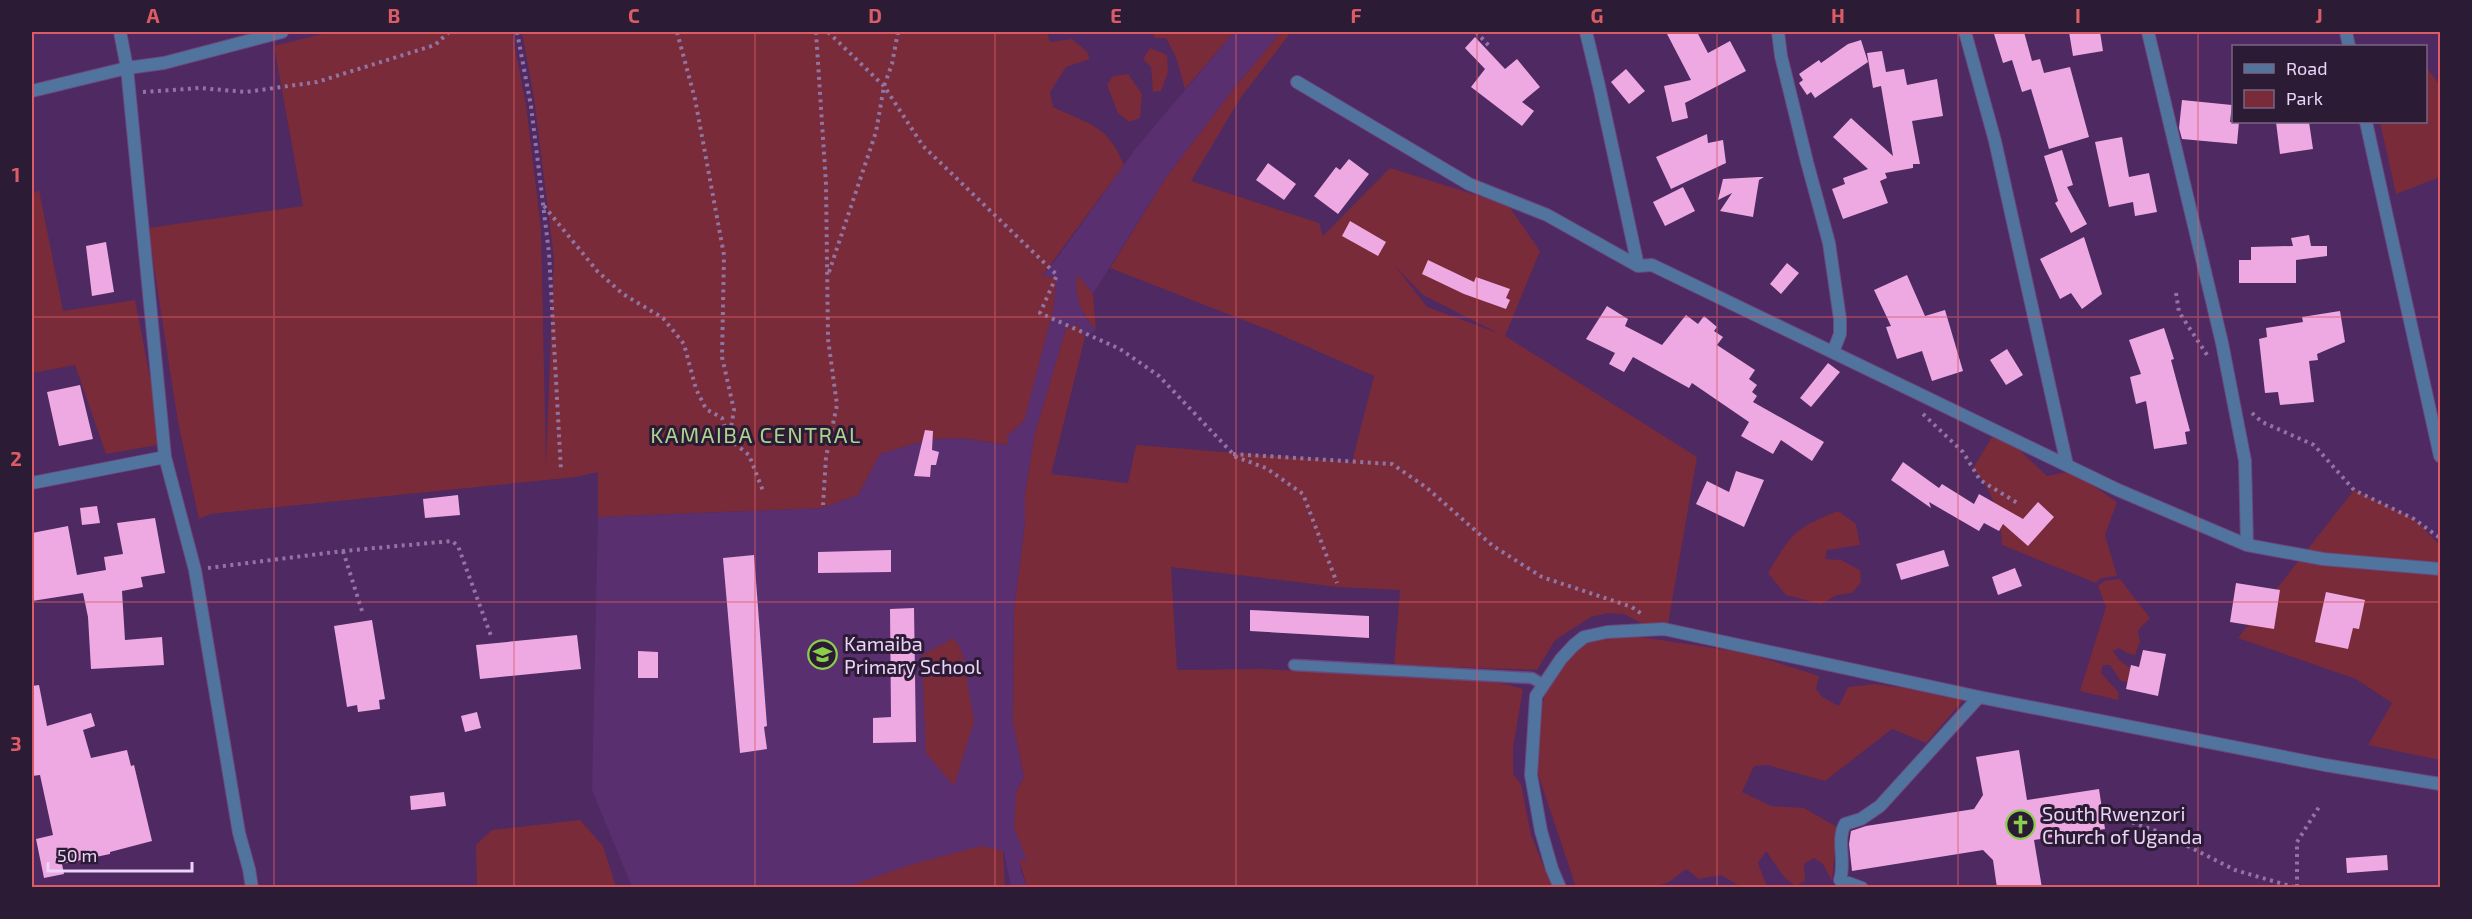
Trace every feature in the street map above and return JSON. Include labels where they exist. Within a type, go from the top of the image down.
[{"type":"street","points":[[120,32],[128,69],[165,457],[195,570],[239,833],[252,888]]},
{"type":"street","points":[[32,91],[165,63],[282,32]]},
{"type":"street","points":[[1586,32],[1638,266]]},
{"type":"street","points":[[1778,32],[1781,56],[1829,243],[1840,319],[1840,334],[1833,352]]},
{"type":"street","points":[[1965,32],[1995,141],[2067,465]]},
{"type":"street","points":[[2148,32],[2207,277],[2232,393],[2245,461],[2247,545]]},
{"type":"street","points":[[1297,82],[1469,184],[1547,215],[1638,266],[1652,265],[2118,490],[2247,545],[2323,559],[2440,569]]},
{"type":"street","points":[[2366,123],[2440,456]]},
{"type":"street","points":[[32,483],[165,457]]},
{"type":"street","points":[[1560,888],[1540,831],[1531,775],[1536,696],[1561,659],[1584,637],[1628,630],[1664,628],[1979,697],[2325,765],[2440,784]]},
{"type":"street","points":[[1862,888],[1840,880],[1844,868],[1841,842],[1845,824],[1861,819],[1880,806],[1979,697]]},
{"type":"lane","points":[[1294,665],[1532,678],[1544,685]]},
{"type":"path","points":[[130,93],[200,88],[246,92],[317,82],[435,45],[449,32]]},
{"type":"path","points":[[517,32],[531,106],[549,253],[561,471]]},
{"type":"path","points":[[677,32],[695,99],[724,255],[722,357],[734,410],[729,439]]},
{"type":"path","points":[[816,32],[826,184],[828,339],[837,405],[826,457],[823,506]]},
{"type":"path","points":[[828,32],[884,86],[923,146],[1057,275],[1040,313],[1120,349],[1159,376],[1236,457],[1266,468],[1303,494],[1337,583]]},
{"type":"path","points":[[828,275],[876,132],[884,86],[892,63],[898,32]]},
{"type":"path","points":[[1476,32],[1490,47]]},
{"type":"path","points":[[543,205],[598,272],[623,294],[663,318],[684,344],[696,389],[706,409],[722,418],[729,439],[749,455],[763,491]]},
{"type":"path","points":[[2176,293],[2179,312],[2213,364]]},
{"type":"path","points":[[2232,393],[2262,422],[2314,445],[2354,490],[2414,519],[2440,538]]},
{"type":"path","points":[[1922,413],[1963,452],[1980,480],[2019,504]]},
{"type":"path","points":[[1233,454],[1392,464],[1427,488],[1492,546],[1542,577],[1632,607],[1664,628]]},
{"type":"path","points":[[195,570],[344,551],[452,541],[458,546],[491,636]]},
{"type":"path","points":[[344,551],[362,611]]},
{"type":"path","points":[[2125,820],[2162,833],[2235,870],[2297,887],[2297,842],[2319,807]]},
{"type":"shaded area","points":[[1234,32],[1281,32],[1236,86],[1165,179],[1093,294],[1077,275],[1084,315],[1096,330],[1085,337],[1077,324],[1066,329],[1035,433],[1025,494],[1025,523],[1014,611],[1013,723],[1024,777],[1016,792],[1027,862],[1020,859],[1021,871],[1027,887],[1011,887],[1004,852],[862,887],[632,887],[592,790],[598,517],[821,508],[858,495],[880,454],[930,439],[963,438],[1007,445],[1007,436],[1024,421],[1033,377],[1042,276],[1136,148]]},
{"type":"green space","points":[[330,32],[512,32],[526,105],[541,228],[546,464],[554,258],[534,98],[522,32],[1047,32],[1050,42],[1072,39],[1086,51],[1090,59],[1066,67],[1050,92],[1053,107],[1096,127],[1111,141],[1124,165],[1042,276],[1056,278],[1054,306],[1024,421],[1007,436],[1008,445],[963,438],[930,439],[880,454],[858,495],[821,508],[598,517],[598,472],[576,477],[210,514],[199,519],[178,422],[148,228],[303,206],[274,46]]},
{"type":"green space","points":[[1152,32],[1234,32],[1185,89],[1176,57],[1166,38],[1155,38]]},
{"type":"green space","points":[[1281,32],[1291,32],[1239,100],[1191,181],[1319,223],[1323,236],[1390,168],[1508,205],[1540,251],[1505,336],[1697,457],[1666,636],[1624,614],[1608,613],[1591,617],[1555,640],[1537,670],[1394,665],[1400,590],[1338,587],[1171,567],[1177,670],[1260,669],[1470,679],[1523,689],[1513,748],[1513,774],[1521,784],[1531,835],[1552,887],[1027,887],[1019,859],[1027,861],[1014,827],[1016,792],[1024,777],[1013,723],[1014,612],[1025,523],[1025,494],[1035,433],[1066,329],[1077,324],[1085,337],[1051,474],[1128,483],[1136,445],[1352,462],[1374,376],[1274,332],[1110,268],[1165,179],[1236,86]],"holes":[[[1395,266],[1423,295],[1498,333],[1427,307]]]},
{"type":"green space","points":[[1150,48],[1167,55],[1168,72],[1161,91],[1153,92],[1151,67],[1143,59]]},
{"type":"green space","points":[[2427,68],[2440,85],[2440,177],[2396,194],[2380,123],[2427,123]]},
{"type":"green space","points":[[1128,74],[1142,94],[1140,118],[1129,122],[1118,113],[1107,85],[1113,76]]},
{"type":"green space","points":[[39,190],[63,311],[135,300],[163,444],[106,454],[75,365],[32,373],[32,194]]},
{"type":"green space","points":[[1077,274],[1093,294],[1096,330],[1080,305]]},
{"type":"green space","points":[[1994,434],[2013,444],[2047,476],[2072,471],[2117,502],[2105,535],[2117,576],[2101,578],[2096,583],[2002,545],[2000,524],[1994,504],[1980,476],[1973,468]]},
{"type":"green space","points":[[2354,490],[2414,519],[2440,545],[2440,760],[2368,745],[2392,703],[2356,679],[2238,638]]},
{"type":"green space","points":[[1838,511],[1856,524],[1860,545],[1827,550],[1825,559],[1841,560],[1860,570],[1861,582],[1852,593],[1837,595],[1821,604],[1786,595],[1768,573],[1776,560],[1789,541],[1803,528]]},
{"type":"green space","points":[[2120,579],[2150,618],[2138,630],[2140,642],[2135,655],[2119,648],[2113,651],[2119,660],[2133,670],[2134,683],[2121,681],[2110,665],[2103,665],[2101,673],[2119,693],[2118,700],[2080,691],[2106,607],[2098,586],[2104,581]]},
{"type":"green space","points":[[1621,634],[1747,653],[1819,676],[1816,689],[1822,697],[1839,706],[1848,687],[1874,684],[1967,696],[1926,743],[1892,729],[1825,781],[1767,765],[1754,766],[1742,792],[1771,806],[1804,808],[1837,827],[1832,881],[1823,864],[1814,858],[1804,864],[1805,881],[1795,886],[1784,877],[1766,851],[1758,863],[1767,887],[1737,887],[1738,885],[1721,875],[1699,879],[1686,869],[1669,882],[1653,887],[1576,887],[1535,765],[1540,717],[1546,688],[1567,658],[1596,637]]},
{"type":"green space","points":[[954,638],[962,652],[974,721],[954,786],[926,753],[922,655]]},
{"type":"green space","points":[[580,820],[603,846],[616,887],[477,887],[476,845],[492,830]]},
{"type":"green space","points":[[981,846],[1003,851],[1005,887],[847,887],[913,864]]},
{"type":"building","points":[[1666,32],[1697,32],[1708,53],[1730,41],[1746,71],[1685,103],[1688,118],[1672,122],[1664,86],[1691,80]]},
{"type":"building","points":[[2024,32],[2032,61],[2040,59],[2044,73],[2070,67],[2089,137],[2049,149],[2031,89],[2022,92],[2012,60],[2003,63],[1994,34]]},
{"type":"building","points":[[2069,32],[2100,32],[2103,51],[2073,56]]},
{"type":"building","points":[[1475,37],[1505,69],[1517,59],[1540,87],[1522,102],[1534,111],[1522,126],[1471,87],[1485,69],[1465,48]]},
{"type":"building","points":[[1861,40],[1868,62],[1815,98],[1811,92],[1807,95],[1799,83],[1803,80],[1799,74],[1819,60],[1821,63],[1848,44]]},
{"type":"building","points":[[1882,51],[1886,72],[1904,69],[1907,85],[1937,79],[1943,116],[1912,121],[1920,164],[1913,164],[1913,168],[1885,173],[1887,178],[1880,181],[1888,203],[1843,219],[1832,189],[1845,184],[1843,178],[1868,169],[1833,137],[1851,118],[1893,156],[1881,86],[1873,88],[1867,53]]},
{"type":"building","points":[[1626,69],[1645,91],[1629,104],[1611,82]]},
{"type":"building","points":[[2182,100],[2232,105],[2230,122],[2239,123],[2237,144],[2182,139],[2179,128]]},
{"type":"building","points":[[2276,123],[2309,123],[2313,149],[2280,154]]},
{"type":"building","points":[[1707,134],[1708,143],[1723,140],[1726,163],[1671,189],[1656,157]]},
{"type":"building","points":[[2122,137],[2129,177],[2149,173],[2157,212],[2135,216],[2133,202],[2109,207],[2095,142]]},
{"type":"building","points":[[2062,150],[2073,185],[2067,187],[2087,224],[2071,233],[2055,203],[2058,201],[2044,156]]},
{"type":"building","points":[[1349,159],[1369,174],[1338,214],[1314,196],[1336,167],[1340,170]]},
{"type":"building","points":[[1268,163],[1296,184],[1284,200],[1256,180]]},
{"type":"building","points":[[1764,177],[1759,180],[1753,217],[1720,211],[1732,193],[1718,200],[1723,179]]},
{"type":"building","points":[[1683,187],[1695,211],[1665,226],[1653,202]]},
{"type":"building","points":[[1350,221],[1386,242],[1378,256],[1342,236]]},
{"type":"building","points":[[2309,235],[2311,246],[2327,246],[2327,256],[2296,260],[2296,283],[2239,283],[2239,260],[2251,260],[2251,247],[2293,246],[2291,238]]},
{"type":"building","points":[[2084,237],[2102,294],[2082,309],[2071,293],[2060,299],[2040,259]]},
{"type":"building","points":[[106,242],[114,292],[92,296],[86,246]]},
{"type":"building","points":[[1428,260],[1474,282],[1476,277],[1510,289],[1506,298],[1510,300],[1506,309],[1464,294],[1422,274]]},
{"type":"building","points":[[1787,263],[1799,273],[1781,294],[1770,284]]},
{"type":"building","points":[[1907,275],[1925,316],[1945,310],[1963,371],[1932,381],[1922,351],[1897,359],[1886,327],[1891,326],[1874,290]]},
{"type":"building","points":[[1607,306],[1628,319],[1625,326],[1662,345],[1686,315],[1698,324],[1704,316],[1717,327],[1714,331],[1723,337],[1717,345],[1755,370],[1749,379],[1757,385],[1752,392],[1757,396],[1753,402],[1824,442],[1812,461],[1781,440],[1773,454],[1741,436],[1749,422],[1692,383],[1689,388],[1633,357],[1624,372],[1609,364],[1615,353],[1586,339]]},
{"type":"building","points":[[2340,311],[2345,342],[2317,354],[2318,360],[2309,361],[2314,402],[2280,405],[2278,392],[2265,393],[2259,339],[2267,337],[2266,328],[2303,322],[2302,317]]},
{"type":"building","points":[[2164,328],[2174,359],[2171,360],[2190,431],[2185,432],[2187,444],[2154,449],[2146,401],[2136,404],[2130,377],[2141,374],[2129,340]]},
{"type":"building","points":[[2007,349],[2023,375],[2006,385],[1990,360]]},
{"type":"building","points":[[1828,363],[1840,372],[1811,407],[1800,398]]},
{"type":"building","points":[[80,385],[93,439],[59,446],[47,392]]},
{"type":"building","points":[[925,430],[933,431],[932,450],[939,452],[936,465],[931,465],[930,477],[914,476]]},
{"type":"building","points":[[1903,462],[1939,488],[1942,484],[1974,504],[1979,494],[2023,519],[2038,502],[2054,517],[2028,546],[2003,524],[1999,531],[1984,523],[1979,531],[1929,502],[1931,508],[1891,480]]},
{"type":"building","points":[[1736,471],[1764,480],[1744,527],[1696,504],[1707,481],[1729,492]]},
{"type":"building","points":[[458,495],[460,515],[425,518],[423,499]]},
{"type":"building","points":[[97,506],[100,523],[82,525],[80,508]]},
{"type":"building","points":[[155,518],[165,573],[141,577],[143,587],[122,591],[125,640],[162,637],[164,665],[91,669],[88,617],[83,593],[32,601],[32,533],[68,526],[77,575],[106,570],[104,557],[123,554],[117,523]]},
{"type":"building","points":[[891,550],[891,572],[818,573],[818,552]]},
{"type":"building","points":[[1944,550],[1949,566],[1901,580],[1896,564]]},
{"type":"building","points":[[754,555],[767,749],[740,753],[723,558]]},
{"type":"building","points":[[2015,568],[2022,586],[1998,595],[1992,577]]},
{"type":"building","points":[[2236,583],[2280,590],[2274,629],[2230,622]]},
{"type":"building","points":[[2326,592],[2365,600],[2359,629],[2353,628],[2348,649],[2315,642]]},
{"type":"building","points":[[914,608],[916,742],[873,743],[873,718],[891,717],[890,609]]},
{"type":"building","points":[[1250,610],[1369,616],[1369,638],[1250,631]]},
{"type":"building","points":[[372,620],[385,699],[379,700],[380,709],[358,712],[357,705],[347,707],[334,626]]},
{"type":"building","points":[[577,635],[581,669],[480,679],[476,645]]},
{"type":"building","points":[[2143,650],[2166,654],[2158,696],[2126,689],[2131,665],[2139,667]]},
{"type":"building","points":[[638,651],[658,652],[658,678],[638,678]]},
{"type":"building","points":[[39,685],[47,726],[91,713],[95,726],[83,730],[91,758],[127,750],[131,766],[134,765],[152,841],[110,852],[110,854],[62,864],[64,874],[44,878],[36,839],[53,835],[40,775],[32,776],[32,686]]},
{"type":"building","points":[[477,712],[481,728],[465,732],[461,716]]},
{"type":"building","points":[[2019,750],[2027,800],[2099,789],[2105,829],[2034,840],[2042,888],[1997,888],[1993,860],[1983,850],[1852,871],[1849,844],[1851,831],[1866,826],[1974,809],[1983,795],[1976,757]]},
{"type":"building","points":[[444,792],[446,806],[411,810],[410,796]]},
{"type":"building","points":[[2387,855],[2388,870],[2347,873],[2346,858]]},
{"type":"place","name":"Kamaiba Primary School","points":[[823,655]]},
{"type":"place","name":"South Rwenzori Church of Uganda","points":[[2021,825]]},
{"type":"district","name":"KAMAIBA CENTRAL","points":[[756,435]]}]
